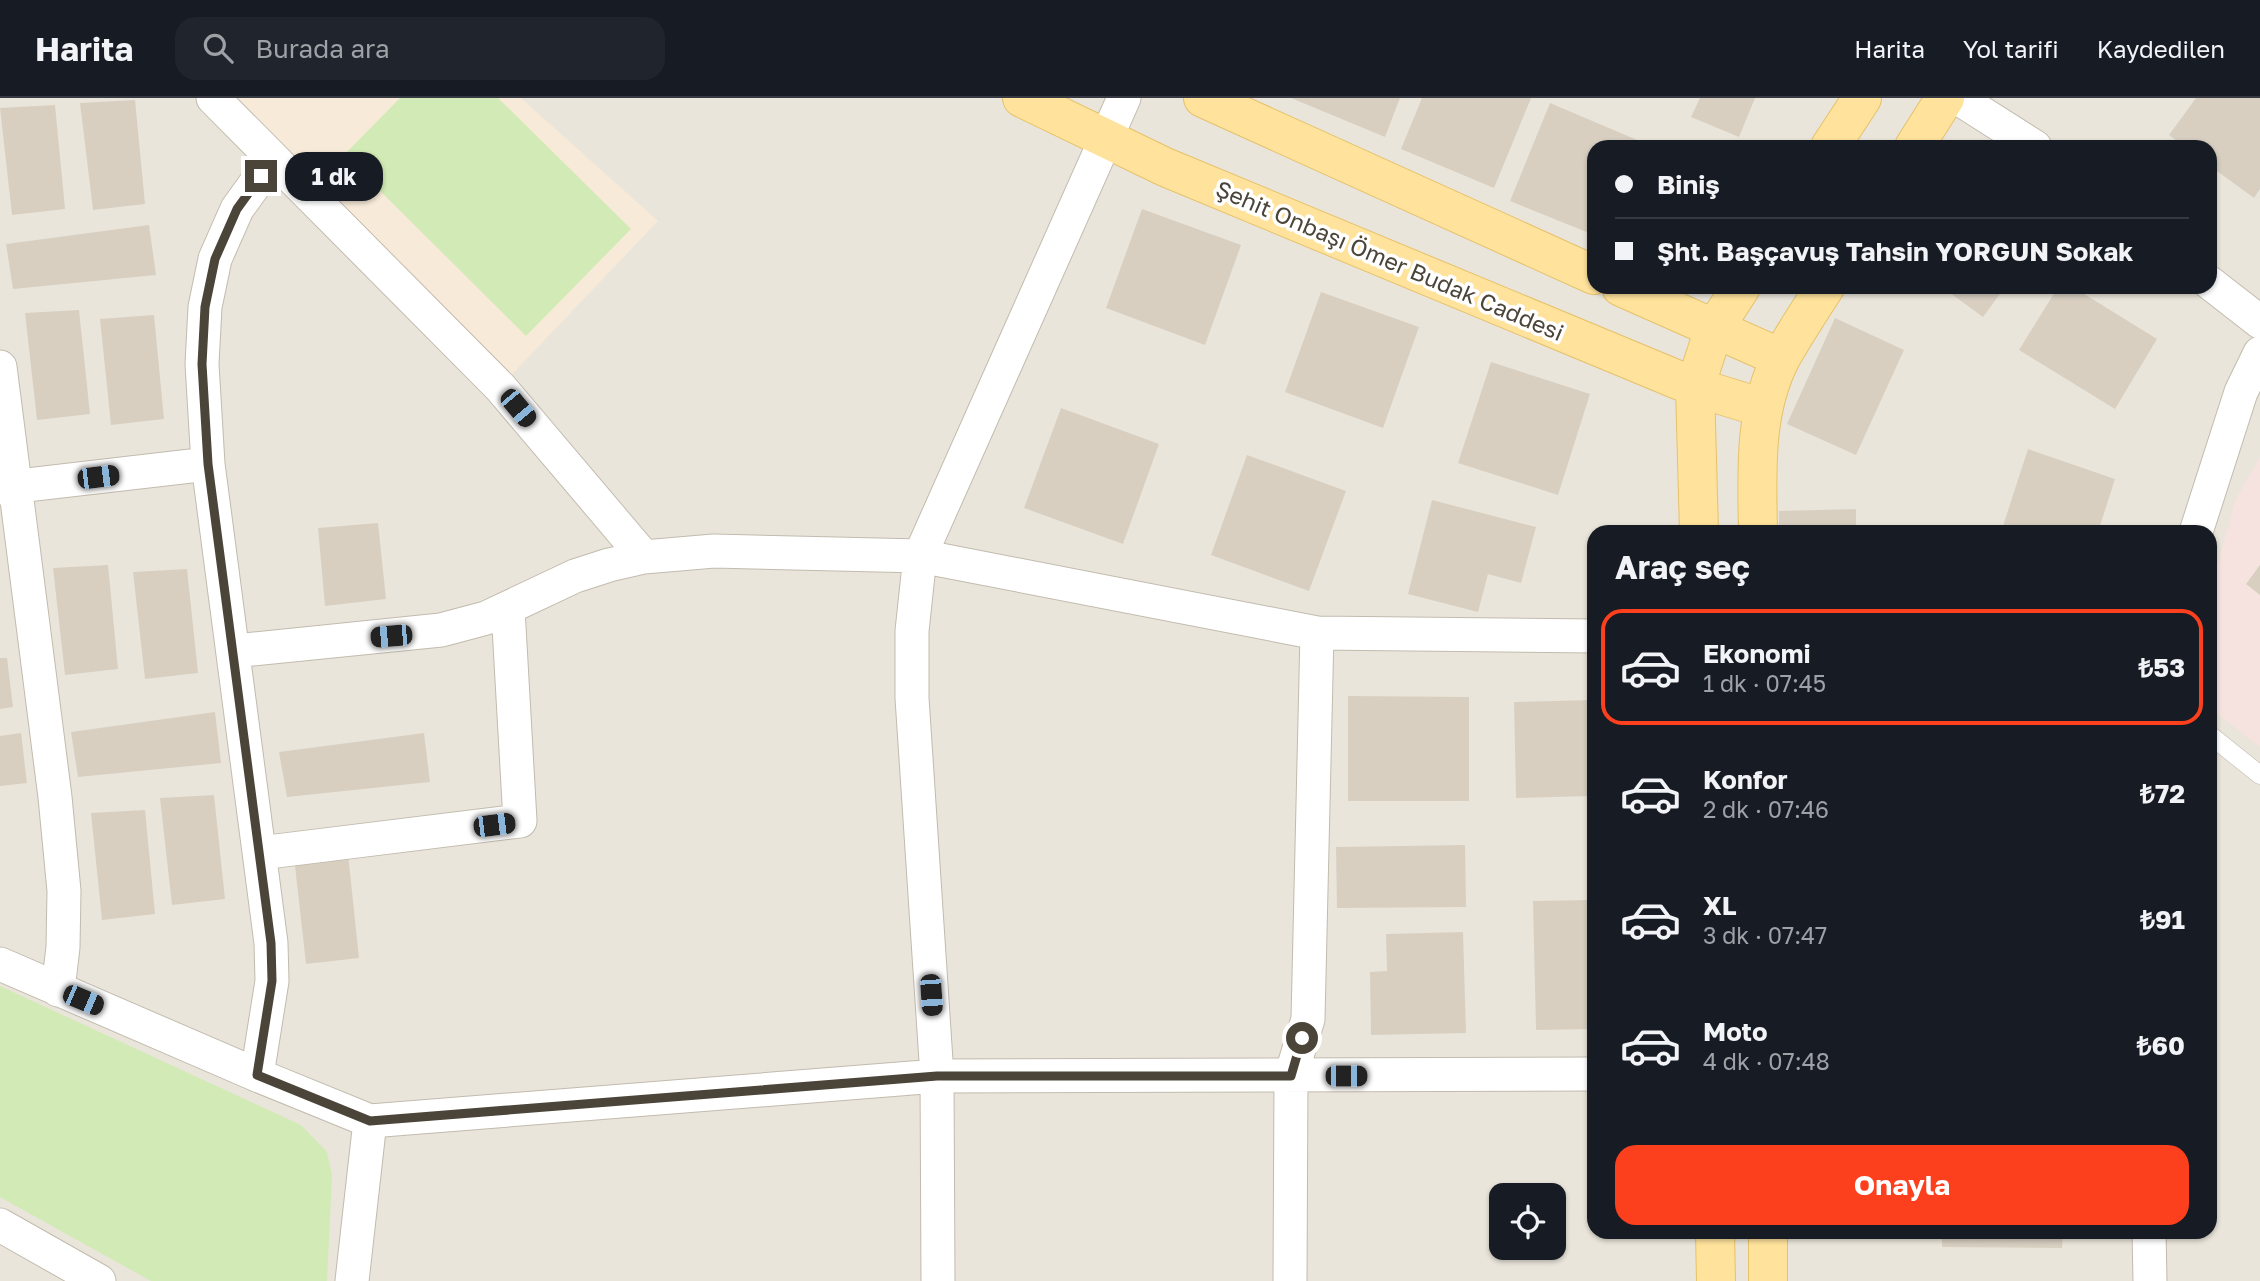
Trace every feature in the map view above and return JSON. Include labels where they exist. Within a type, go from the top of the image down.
[{"type":"main road","name":"Şehit Onbaşı Ömer Budak Caddesi","points":[[1021,98],[1107,140],[1695,387],[1763,408]]},
{"type":"main road","points":[[1203,98],[1587,272]]},
{"type":"main road","points":[[1835,140],[1862,98]]},
{"type":"main road","points":[[1918,140],[1945,98]]},
{"type":"main road","points":[[1636,294],[1781,358]]},
{"type":"main road","points":[[1699,525],[1695,387],[1714,329],[1736,294]]},
{"type":"main road","points":[[1758,525],[1758,443],[1763,408],[1781,358],[1821,294]]},
{"type":"main road","points":[[1715,1239],[1716,1281]]},
{"type":"main road","points":[[1768,1239],[1768,1281]]},
{"type":"street","points":[[213,98],[500,387],[644,557]]},
{"type":"street","points":[[938,1281],[937,1076],[912,698],[912,632],[920,556],[1124,98]]},
{"type":"street","points":[[1958,98],[2024,140]]},
{"type":"street","points":[[257,1075],[272,981],[271,943],[208,464],[202,364],[205,307],[215,259],[237,209],[273,159]]},
{"type":"street","points":[[2217,289],[2260,322]]},
{"type":"street","points":[[2198,525],[2241,393],[2260,353]]},
{"type":"street","points":[[0,367],[8,487],[55,797],[64,891],[63,947],[58,990]]},
{"type":"street","points":[[8,487],[208,464]]},
{"type":"street","points":[[234,651],[418,634],[463,625],[508,609],[575,576],[644,557],[714,551],[920,556],[1317,633],[1587,636]]},
{"type":"street","points":[[260,853],[520,821],[508,609]]},
{"type":"street","points":[[1290,1281],[1291,1076],[1308,1019],[1317,633]]},
{"type":"street","points":[[0,964],[370,1121],[937,1076],[1587,1074]]},
{"type":"street","points":[[352,1281],[370,1121]]},
{"type":"street","points":[[0,1225],[99,1281]]},
{"type":"street","points":[[2149,1239],[2150,1281]]},
{"type":"lane","points":[[2217,741],[2260,775]]},
{"type":"shaded area","points":[[0,98],[2260,98],[2260,1281],[0,1281]]},
{"type":"shaded area","points":[[213,98],[521,98],[658,221],[500,387]]},
{"type":"shaded area","points":[[2260,457],[2260,747],[2217,713],[2217,566],[2236,499]]},
{"type":"green space","points":[[400,98],[498,98],[631,229],[526,336],[344,155]]},
{"type":"green space","points":[[0,986],[301,1125],[327,1152],[332,1175],[327,1281],[151,1281],[0,1197]]},
{"type":"building","points":[[1291,98],[1400,98],[1385,137]]},
{"type":"building","points":[[1422,98],[1531,98],[1494,188],[1401,149]]},
{"type":"building","points":[[1700,98],[1755,98],[1739,137],[1691,117]]},
{"type":"building","points":[[2196,98],[2260,98],[2260,189],[2254,198],[2217,171],[2217,140],[2176,140],[2169,135]]},
{"type":"building","points":[[135,100],[145,204],[93,210],[80,103]]},
{"type":"building","points":[[1550,103],[1637,140],[1587,140],[1587,232],[1510,201]]},
{"type":"building","points":[[55,105],[65,209],[12,215],[0,108]]},
{"type":"building","points":[[1142,209],[1241,245],[1205,345],[1106,308]]},
{"type":"building","points":[[149,225],[156,275],[13,289],[6,244]]},
{"type":"building","points":[[1321,292],[1419,327],[1383,428],[1285,392]]},
{"type":"building","points":[[1952,294],[2000,294],[1983,317]]},
{"type":"building","points":[[2054,294],[2084,294],[2157,339],[2115,409],[2019,350]]},
{"type":"building","points":[[79,310],[90,414],[37,420],[25,313]]},
{"type":"building","points":[[154,315],[164,419],[111,425],[100,319]]},
{"type":"building","points":[[1835,318],[1904,350],[1856,455],[1787,424]]},
{"type":"building","points":[[1491,362],[1590,394],[1558,495],[1458,463]]},
{"type":"building","points":[[1061,408],[1159,444],[1123,544],[1024,508]]},
{"type":"building","points":[[2028,449],[2115,479],[2100,525],[2003,525]]},
{"type":"building","points":[[1247,455],[1346,491],[1309,591],[1211,555]]},
{"type":"building","points":[[1432,500],[1536,527],[1521,583],[1488,574],[1478,612],[1408,594]]},
{"type":"building","points":[[1856,509],[1856,525],[1779,525],[1779,511]]},
{"type":"building","points":[[378,523],[386,599],[325,606],[318,528]]},
{"type":"building","points":[[108,565],[118,669],[65,675],[53,568]]},
{"type":"building","points":[[2260,565],[2260,595],[2246,584]]},
{"type":"building","points":[[187,569],[198,673],[145,679],[133,572]]},
{"type":"building","points":[[0,658],[7,658],[13,707],[0,709]]},
{"type":"building","points":[[1348,696],[1469,697],[1469,801],[1348,801]]},
{"type":"building","points":[[1587,700],[1587,796],[1516,798],[1514,702]]},
{"type":"building","points":[[215,712],[221,763],[78,777],[71,732]]},
{"type":"building","points":[[21,733],[27,783],[0,786],[0,736]]},
{"type":"building","points":[[424,733],[430,782],[287,797],[279,752]]},
{"type":"building","points":[[214,795],[225,899],[172,905],[160,798]]},
{"type":"building","points":[[145,810],[155,914],[102,920],[91,813]]},
{"type":"building","points":[[1465,845],[1466,907],[1337,908],[1336,847]]},
{"type":"building","points":[[348,854],[359,958],[306,964],[294,857]]},
{"type":"building","points":[[1587,900],[1587,1029],[1536,1030],[1533,901]]},
{"type":"building","points":[[1463,932],[1466,1033],[1371,1035],[1370,972],[1387,971],[1386,934]]},
{"type":"building","points":[[1942,1239],[2063,1239],[2062,1248],[1942,1247]]},
{"type":"route","points":[[261,176],[237,209],[215,259],[205,307],[202,364],[208,464],[271,943],[272,981],[257,1075],[370,1121],[937,1076],[1291,1076],[1302,1038]]}]
